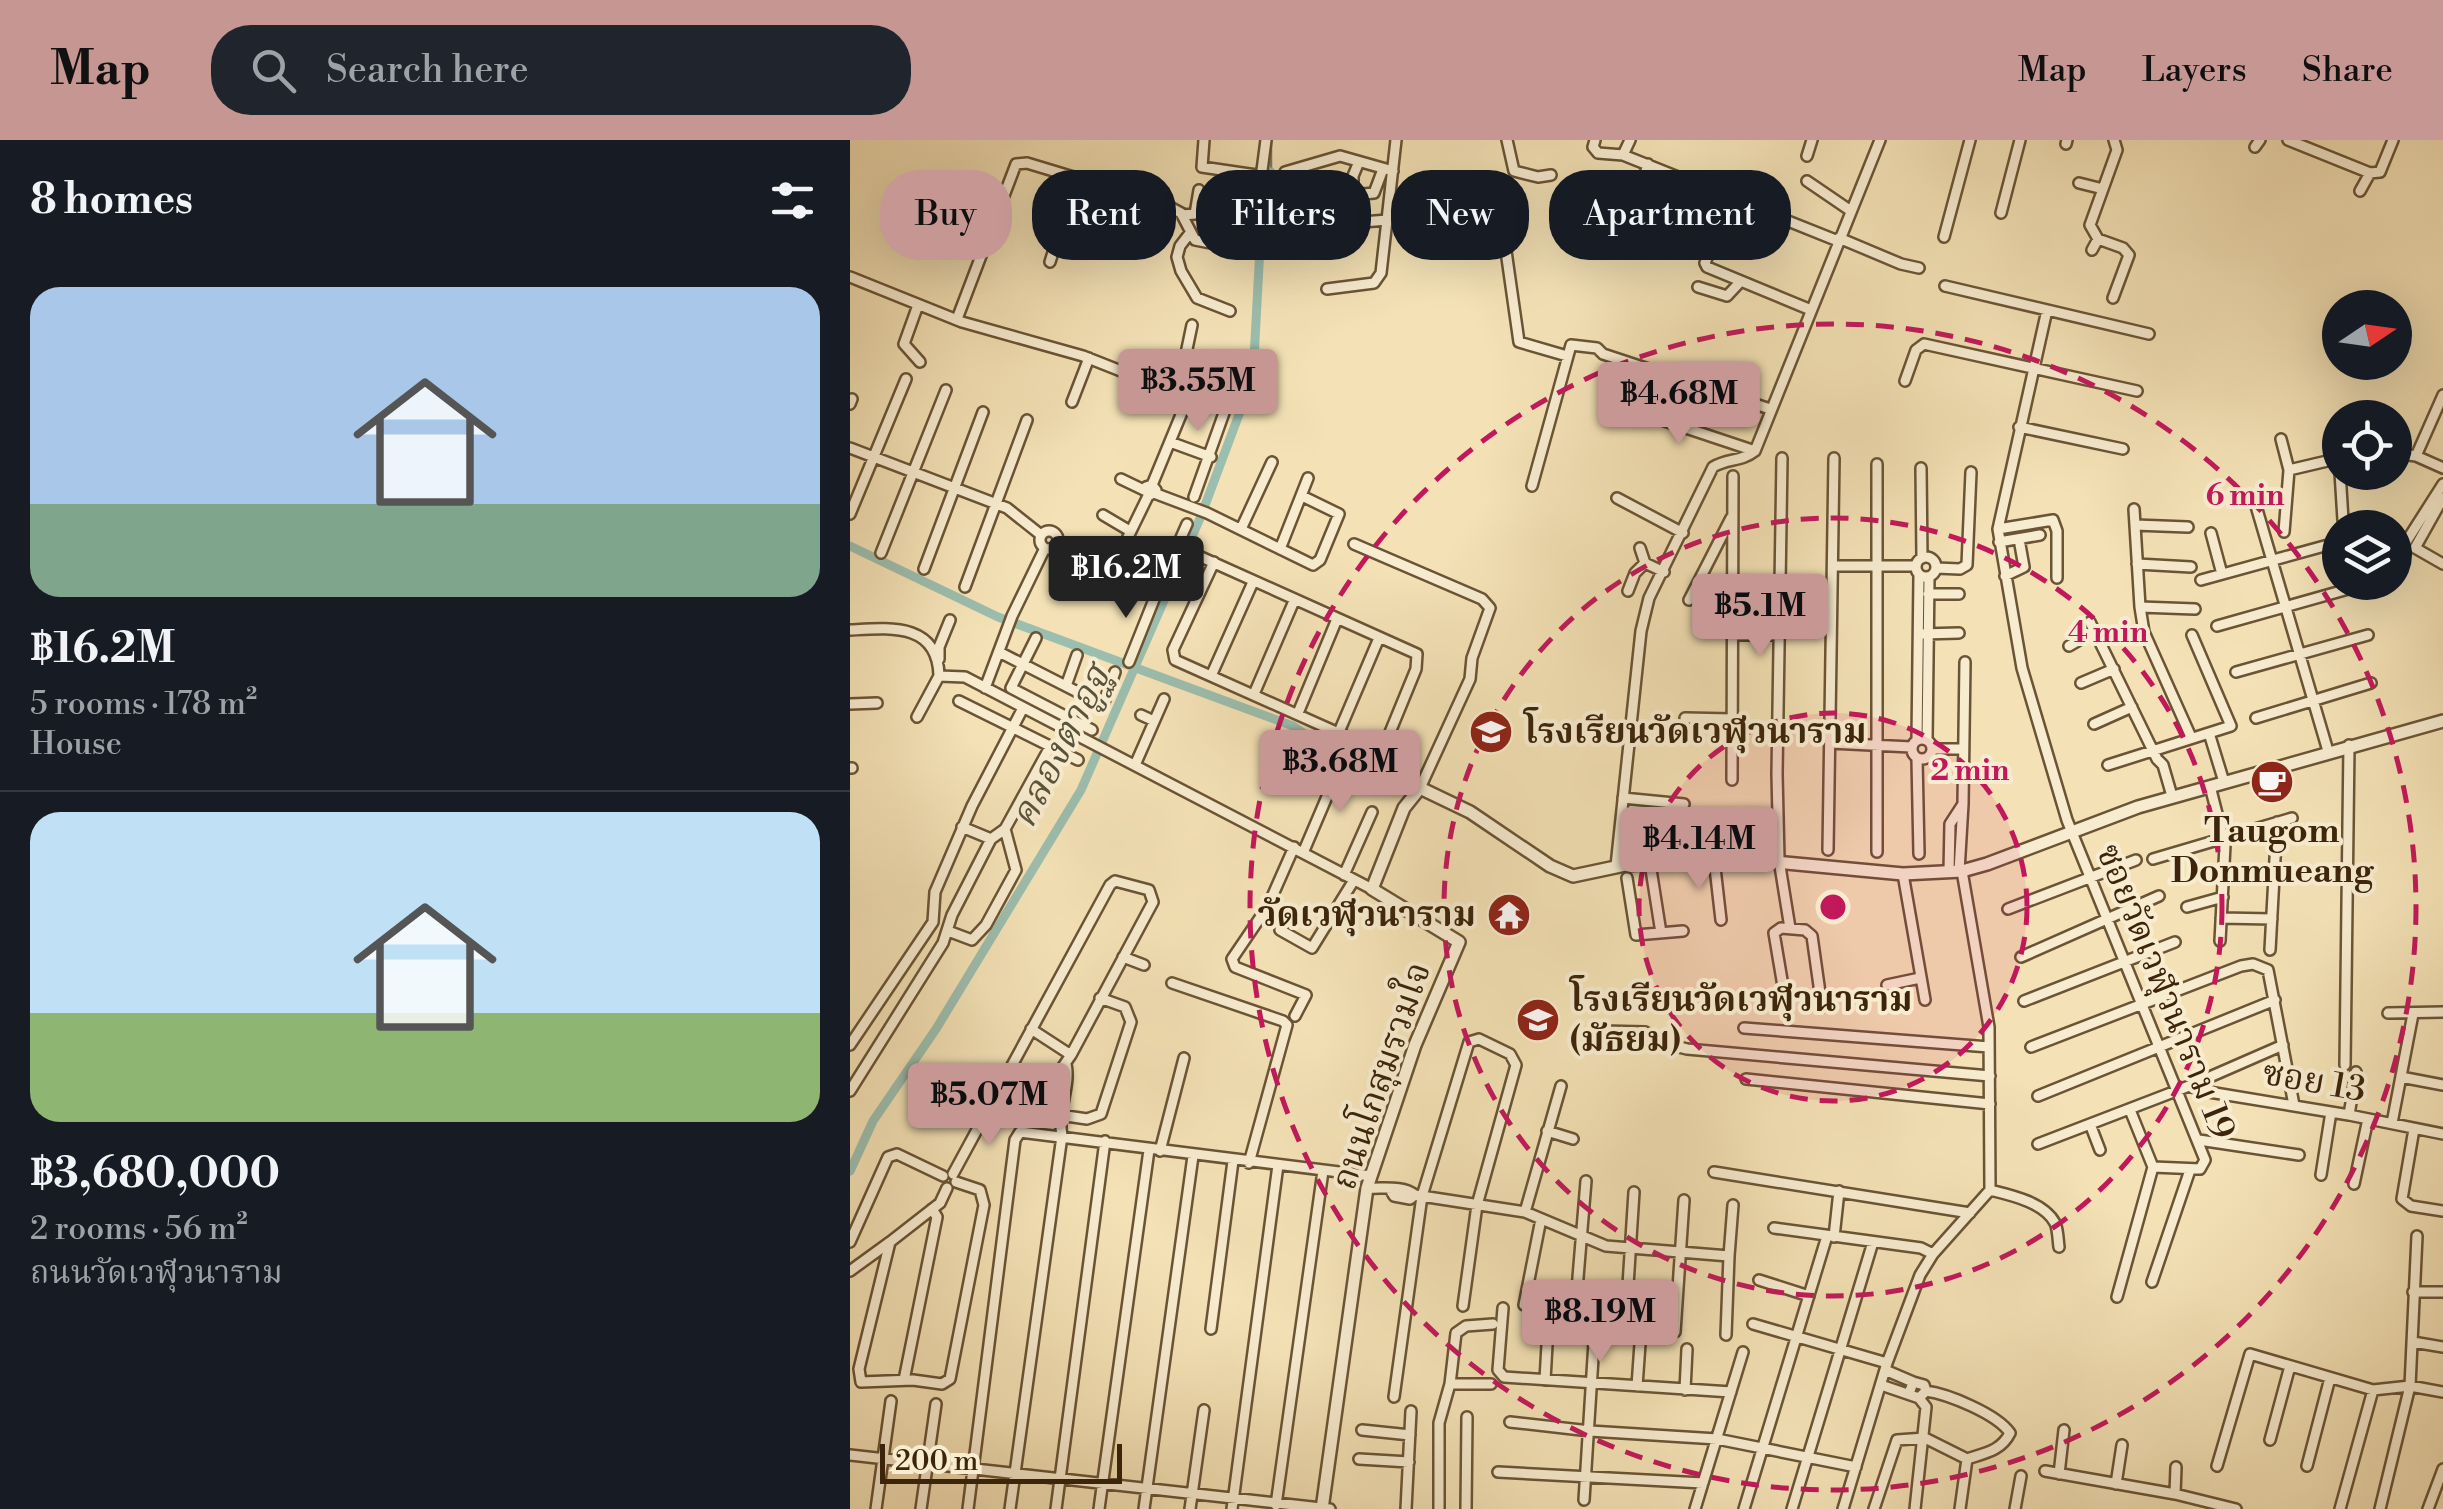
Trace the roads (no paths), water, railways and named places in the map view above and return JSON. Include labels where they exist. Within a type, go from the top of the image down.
[{"type":"street","points":[[1204,140],[1202,167],[1222,170]]},
{"type":"street","points":[[1264,170],[1266,140]]},
{"type":"street","points":[[1326,289],[1374,283],[1381,273],[1388,170],[1396,140]]},
{"type":"street","points":[[1507,140],[1514,171],[1538,178],[1549,175]]},
{"type":"street","points":[[1595,140],[1598,152],[1623,154],[1900,264],[1919,268]]},
{"type":"street","points":[[1623,154],[1630,140]]},
{"type":"street","points":[[1807,156],[1812,140]]},
{"type":"street","points":[[1616,866],[1649,598],[1713,467],[1725,460],[1742,461],[1755,451],[1879,140]]},
{"type":"street","points":[[1944,237],[1970,140]]},
{"type":"street","points":[[2002,213],[2020,140]]},
{"type":"street","points":[[2113,298],[2129,255],[2123,248],[2098,240],[2090,226],[2118,150],[2114,140]]},
{"type":"street","points":[[2288,140],[2308,142],[2370,173],[2380,172],[2393,140]]},
{"type":"street","points":[[1292,170],[1340,156],[1388,170]]},
{"type":"street","points":[[957,319],[1016,164],[1049,170]]},
{"type":"street","points":[[1358,164],[1353,176],[1353,195],[1374,192],[1388,170]]},
{"type":"street","points":[[1646,170],[1648,164]]},
{"type":"street","points":[[2360,191],[2370,173]]},
{"type":"street","points":[[1807,181],[1851,211]]},
{"type":"street","points":[[2079,182],[2104,189]]},
{"type":"street","points":[[1176,211],[1196,240]]},
{"type":"street","points":[[1182,215],[1196,211]]},
{"type":"street","points":[[1371,221],[1387,220]]},
{"type":"street","points":[[1190,232],[1177,257],[1181,271],[1198,298],[1230,311]]},
{"type":"street","points":[[2092,250],[2098,240]]},
{"type":"street","points":[[1507,260],[1519,342],[1567,356]]},
{"type":"street","points":[[1706,260],[1707,267],[1811,310]]},
{"type":"street","points":[[850,277],[957,319],[1089,358],[1173,390],[1183,368],[1192,324]]},
{"type":"street","points":[[1698,287],[1727,296],[1740,280]]},
{"type":"street","points":[[1945,286],[2150,334]]},
{"type":"street","points":[[918,304],[904,344],[920,362]]},
{"type":"street","name":"ซอยวัดเวฬุวนาราม 19","points":[[2046,310],[1998,529],[1999,542],[2027,692],[2089,878],[2199,1140],[2205,1160],[2195,1170]]},
{"type":"street","points":[[1905,381],[1922,344],[2136,391]]},
{"type":"street","points":[[1532,486],[1571,345],[1596,348],[1603,354],[1770,409]]},
{"type":"street","points":[[1072,402],[1089,358]]},
{"type":"street","points":[[1183,368],[1246,377]]},
{"type":"street","points":[[850,514],[906,379]]},
{"type":"street","points":[[1194,503],[1235,382]]},
{"type":"street","points":[[880,552],[946,390]]},
{"type":"street","points":[[1112,570],[1190,393]]},
{"type":"street","points":[[2416,456],[2443,395]]},
{"type":"street","points":[[1605,408],[1626,408],[1755,451]]},
{"type":"street","points":[[924,569],[984,412]]},
{"type":"street","points":[[964,587],[1028,420]]},
{"type":"street","points":[[2432,421],[2443,426]]},
{"type":"street","points":[[2019,427],[2123,449]]},
{"type":"street","points":[[2282,439],[2290,470],[2284,532]]},
{"type":"street","points":[[1170,442],[1211,458]]},
{"type":"street","points":[[850,448],[997,503],[1042,534]]},
{"type":"street","points":[[2412,455],[2443,468]]},
{"type":"street","points":[[1782,458],[1779,860],[1790,928]]},
{"type":"street","points":[[1828,850],[1834,458]]},
{"type":"street","points":[[1241,529],[1272,462]]},
{"type":"street","points":[[1876,852],[1877,464]]},
{"type":"street","points":[[2290,470],[2322,466]]},
{"type":"street","points":[[1919,854],[1921,468]]},
{"type":"street","points":[[1832,566],[1960,569],[1967,565],[1971,472]]},
{"type":"street","points":[[1732,780],[1733,476]]},
{"type":"street","points":[[1121,478],[1194,503],[1206,513],[1310,565],[1315,564],[1338,517],[1336,510],[1302,496]]},
{"type":"street","points":[[1280,549],[1308,478]]},
{"type":"street","points":[[2412,533],[2443,484]]},
{"type":"street","points":[[1617,498],[1683,534]]},
{"type":"street","points":[[2443,498],[2415,548],[2443,564]]},
{"type":"street","points":[[2256,506],[2328,751]]},
{"type":"street","points":[[2134,509],[2144,632],[2192,737]]},
{"type":"street","points":[[1103,515],[1130,532]]},
{"type":"street","points":[[1689,600],[1732,516]]},
{"type":"street","points":[[1998,529],[2053,520],[2057,578]]},
{"type":"street","points":[[1129,662],[1187,524]]},
{"type":"street","points":[[2135,524],[2188,527]]},
{"type":"street","points":[[1042,534],[1052,531],[1058,536],[1058,543]]},
{"type":"street","points":[[2211,533],[2222,574]]},
{"type":"street","points":[[1042,534],[1040,542],[1045,548]]},
{"type":"street","points":[[1999,542],[2040,535]]},
{"type":"street","points":[[2005,576],[2024,566],[2019,539]]},
{"type":"street","points":[[1058,543],[1157,592]]},
{"type":"street","points":[[1045,548],[1058,543]]},
{"type":"street","points":[[939,676],[965,677],[1372,889],[1404,808],[1420,788],[1470,679],[1472,658],[1490,608],[1482,599],[1354,544]]},
{"type":"street","points":[[2201,580],[2322,547]]},
{"type":"street","points":[[986,688],[1045,548]]},
{"type":"street","points":[[1640,548],[1645,562],[1664,572]]},
{"type":"street","points":[[1192,552],[1412,651],[1418,660],[1384,746],[1372,748],[1179,663],[1172,655],[1214,562]]},
{"type":"street","points":[[1921,569],[1931,558],[1936,568]]},
{"type":"street","points":[[1628,591],[1635,573],[1645,562]]},
{"type":"street","points":[[2137,564],[2191,567]]},
{"type":"street","points":[[1921,569],[1928,594],[1923,634]]},
{"type":"street","points":[[1211,676],[1253,582]]},
{"type":"street","points":[[1928,594],[1959,594]]},
{"type":"street","points":[[2216,626],[2322,597]]},
{"type":"street","points":[[1254,694],[1294,601]]},
{"type":"street","points":[[2140,607],[2195,609]]},
{"type":"street","points":[[1298,714],[1337,619]]},
{"type":"street","points":[[918,717],[939,676],[939,647],[950,620]]},
{"type":"street","points":[[2069,646],[2092,627],[2163,765],[2172,796]]},
{"type":"street","points":[[850,630],[902,628],[921,637],[939,659]]},
{"type":"street","points":[[1923,634],[1959,633]]},
{"type":"street","points":[[1732,635],[1780,635]]},
{"type":"street","points":[[2108,765],[2231,726],[2192,635]]},
{"type":"street","points":[[2236,672],[2368,635]]},
{"type":"street","points":[[1036,638],[1011,688],[1092,730]]},
{"type":"street","points":[[1339,732],[1379,638]]},
{"type":"street","points":[[999,652],[1103,705],[1116,672]]},
{"type":"street","points":[[1066,686],[1077,656]]},
{"type":"street","points":[[1843,1509],[1886,1366],[1920,1274],[1990,1190],[1986,1004],[1957,871],[1965,662]]},
{"type":"street","points":[[2082,683],[2114,669]]},
{"type":"street","points":[[2256,718],[2371,683]]},
{"type":"street","points":[[1135,765],[1164,699]]},
{"type":"street","points":[[959,700],[1078,760]]},
{"type":"street","points":[[850,704],[877,703]]},
{"type":"street","points":[[2094,724],[2132,706]]},
{"type":"street","points":[[852,1037],[933,922],[934,892],[962,827],[1023,708]]},
{"type":"street","points":[[1140,714],[1154,721]]},
{"type":"street","points":[[1685,718],[1732,719]]},
{"type":"street","points":[[1420,788],[1470,812],[1562,874],[1714,859],[1779,860],[1903,874],[1957,871],[2172,796],[2443,720]]},
{"type":"street","points":[[2209,733],[2224,782]]},
{"type":"street","points":[[1295,1016],[1306,994],[1235,966],[1232,959],[1299,850],[1352,738]]},
{"type":"street","points":[[1830,743],[1922,744],[1963,749]]},
{"type":"street","points":[[1918,759],[1927,758],[1922,744]]},
{"type":"street","points":[[2345,1064],[2350,745]]},
{"type":"street","points":[[2163,765],[2168,758],[2166,746]]},
{"type":"street","points":[[850,1091],[948,931],[952,915],[991,840],[1005,829],[1050,748]]},
{"type":"street","points":[[2210,786],[2224,837],[2220,941]]},
{"type":"street","points":[[1623,798],[1684,804]]},
{"type":"street","points":[[1344,875],[1372,812]]},
{"type":"street","points":[[2154,859],[2292,818]]},
{"type":"street","points":[[2270,950],[2277,822]]},
{"type":"street","points":[[962,827],[991,840]]},
{"type":"street","points":[[948,931],[972,940],[986,925],[1016,870],[1005,829]]},
{"type":"street","points":[[1714,859],[1721,920]]},
{"type":"street","points":[[2008,909],[2136,860]]},
{"type":"street","points":[[1650,863],[1661,933]]},
{"type":"street","points":[[1903,874],[1925,1000]]},
{"type":"street","points":[[1627,878],[1636,935],[1682,930]]},
{"type":"street","points":[[1304,958],[1354,880]]},
{"type":"street","points":[[850,1268],[932,1209],[1115,881],[1149,890],[1153,902],[1068,1059],[1032,1110]]},
{"type":"street","name":"ถนนโกสุมรวมใจ","points":[[1325,1509],[1369,1182],[1415,1045],[1459,942],[1372,889]]},
{"type":"street","points":[[2021,957],[2158,896]]},
{"type":"street","points":[[2187,906],[2222,897]]},
{"type":"street","points":[[2222,918],[2272,919]]},
{"type":"street","points":[[1785,998],[1774,934],[1781,928],[1790,928],[1810,932],[1812,936],[1822,1007]]},
{"type":"street","points":[[1280,930],[1312,948]]},
{"type":"street","points":[[2024,1000],[2175,942]]},
{"type":"street","points":[[1123,957],[1144,964]]},
{"type":"street","points":[[2031,1047],[2253,964],[2268,970],[2294,1106]]},
{"type":"street","points":[[1887,985],[1920,978]]},
{"type":"street","points":[[1172,983],[1288,1025],[1249,1162]]},
{"type":"street","points":[[991,1104],[1087,1119],[1100,1114],[1130,1022],[1125,1007],[1100,998]]},
{"type":"street","points":[[2038,1096],[2275,1000]]},
{"type":"street","points":[[2388,1013],[2443,1012]]},
{"type":"street","points":[[2392,1123],[2414,1014]]},
{"type":"street","points":[[1744,1028],[1989,1047]]},
{"type":"street","points":[[1032,1030],[1068,1059]]},
{"type":"street","points":[[1602,1031],[1644,1032],[1662,1043],[1688,1049],[1990,1076]]},
{"type":"street","points":[[1394,1397],[1419,1196],[1469,1042],[1479,1038],[1510,1054],[1516,1065],[1477,1206],[1463,1306]]},
{"type":"street","points":[[2190,1086],[2283,1045]]},
{"type":"street","points":[[1099,1509],[1154,1151],[1184,1058]]},
{"type":"street","points":[[1010,1509],[1062,1136],[1058,1115],[1068,1059]]},
{"type":"street","points":[[2348,1115],[2356,1072]]},
{"type":"street","points":[[2401,1077],[2443,1085]]},
{"type":"street","points":[[1746,1078],[1990,1104]]},
{"type":"street","points":[[1525,1212],[1561,1086]]},
{"type":"street","name":"ซอย 13","points":[[2038,1144],[2190,1086],[2443,1134]]},
{"type":"street","points":[[2116,1297],[2152,1167],[2130,1110]]},
{"type":"street","points":[[2321,1175],[2331,1112]]},
{"type":"street","points":[[2354,1184],[2368,1118]]},
{"type":"street","points":[[2090,1124],[2100,1150]]},
{"type":"street","points":[[2414,1129],[2402,1199],[2411,1206],[2443,1211]]},
{"type":"street","points":[[968,1509],[1015,1140],[1026,1131],[1233,1162],[1324,1171],[1369,1182],[1391,1190],[1394,1196],[1419,1196],[1525,1212],[1582,1238],[1630,1249],[1729,1256]]},
{"type":"street","points":[[1547,1131],[1574,1139]]},
{"type":"street","points":[[2199,1140],[2299,1155]]},
{"type":"street","points":[[1056,1509],[1105,1141]]},
{"type":"street","points":[[850,1242],[888,1157],[897,1154],[980,1190],[984,1206],[950,1378],[942,1384],[904,1380],[861,1382],[858,1375],[890,1242]]},
{"type":"street","points":[[1144,1509],[1193,1156]]},
{"type":"street","points":[[1211,1329],[1233,1162]]},
{"type":"street","points":[[1233,1504],[1278,1166]]},
{"type":"street","points":[[2152,1167],[2195,1170],[2152,1282]]},
{"type":"street","points":[[1276,1506],[1324,1171]]},
{"type":"street","points":[[1714,1172],[1970,1213]]},
{"type":"street","points":[[1574,1326],[1586,1181]]},
{"type":"street","points":[[1990,1190],[2022,1198],[2048,1215],[2055,1224],[2059,1247]]},
{"type":"street","points":[[1744,1509],[1830,1236],[1839,1191]]},
{"type":"street","points":[[1625,1332],[1634,1192]]},
{"type":"street","points":[[1674,1332],[1684,1200]]},
{"type":"street","points":[[1726,1336],[1733,1204]]},
{"type":"street","points":[[904,1380],[938,1217],[932,1209]]},
{"type":"street","points":[[1524,1305],[1541,1218]]},
{"type":"street","points":[[1774,1228],[1921,1248],[1933,1254]]},
{"type":"street","points":[[2380,1509],[2410,1386],[2417,1236]]},
{"type":"street","points":[[1792,1509],[1873,1242]]},
{"type":"street","points":[[1759,1280],[1809,1296]]},
{"type":"street","points":[[2414,1292],[2443,1292]]},
{"type":"street","points":[[1503,1308],[1499,1375],[1731,1392]]},
{"type":"street","points":[[1439,1509],[1439,1422],[1459,1328],[1494,1324]]},
{"type":"street","points":[[1753,1324],[1886,1366],[1919,1382],[1918,1394]]},
{"type":"street","points":[[1545,1380],[1548,1327]]},
{"type":"street","points":[[1584,1500],[1594,1342]]},
{"type":"street","points":[[2413,1342],[2443,1347]]},
{"type":"street","points":[[1638,1386],[1640,1344]]},
{"type":"street","points":[[1685,1390],[1687,1349]]},
{"type":"street","points":[[1694,1509],[1743,1352]]},
{"type":"street","points":[[2217,1466],[2250,1354],[2373,1390],[2410,1386],[2443,1392]]},
{"type":"street","points":[[2270,1440],[2290,1366]]},
{"type":"street","points":[[2307,1466],[2330,1378]]},
{"type":"street","points":[[1913,1382],[1926,1407],[1916,1509]]},
{"type":"street","points":[[1450,1384],[1491,1384]]},
{"type":"street","points":[[1874,1509],[1892,1445],[1902,1438],[1925,1438],[1967,1459],[2001,1448],[2009,1437],[2007,1428],[1944,1393],[1918,1394],[1882,1384]]},
{"type":"street","points":[[2340,1509],[2373,1390]]},
{"type":"street","points":[[876,1509],[891,1401]]},
{"type":"street","points":[[921,1509],[936,1404]]},
{"type":"street","points":[[1190,1509],[1204,1410]]},
{"type":"street","points":[[1406,1509],[1411,1411]]},
{"type":"street","points":[[1466,1509],[1467,1417]]},
{"type":"street","points":[[1510,1422],[1590,1432],[1718,1439],[1856,1467]]},
{"type":"street","points":[[1362,1430],[1410,1434]]},
{"type":"street","points":[[2059,1474],[2064,1430]]},
{"type":"street","points":[[2116,1484],[2122,1446]]},
{"type":"street","points":[[850,1455],[1191,1494],[1233,1504],[1325,1509]]},
{"type":"street","points":[[1359,1459],[1408,1462]]},
{"type":"street","points":[[1960,1509],[1967,1459]]},
{"type":"street","points":[[2175,1494],[2176,1467]]},
{"type":"street","points":[[2428,1509],[2443,1469]]},
{"type":"street","points":[[1498,1472],[1703,1483]]},
{"type":"street","points":[[2045,1472],[2175,1494],[2236,1509]]},
{"type":"street","points":[[2016,1509],[2021,1476]]},
{"type":"waterway","name":"คลองตาอูฐ","points":[[1271,140],[1271,170]]},
{"type":"waterway","name":"คลองตาอูฐ","points":[[850,1171],[873,1121],[936,1029],[1081,790],[1201,516],[1253,377],[1259,260]]},
{"type":"waterway","points":[[850,546],[998,617],[1293,726],[1367,776]]},
{"type":"place","name":"โรงเรียนวัดเวฬุวนาราม","points":[[1491,732]]},
{"type":"place","name":"Taugom Donmueang","points":[[2272,782]]},
{"type":"place","name":"วัดเวฬุวนาราม","points":[[1509,915]]},
{"type":"place","name":"โรงเรียนวัดเวฬุวนาราม (มัธยม)","points":[[1538,1020]]}]
